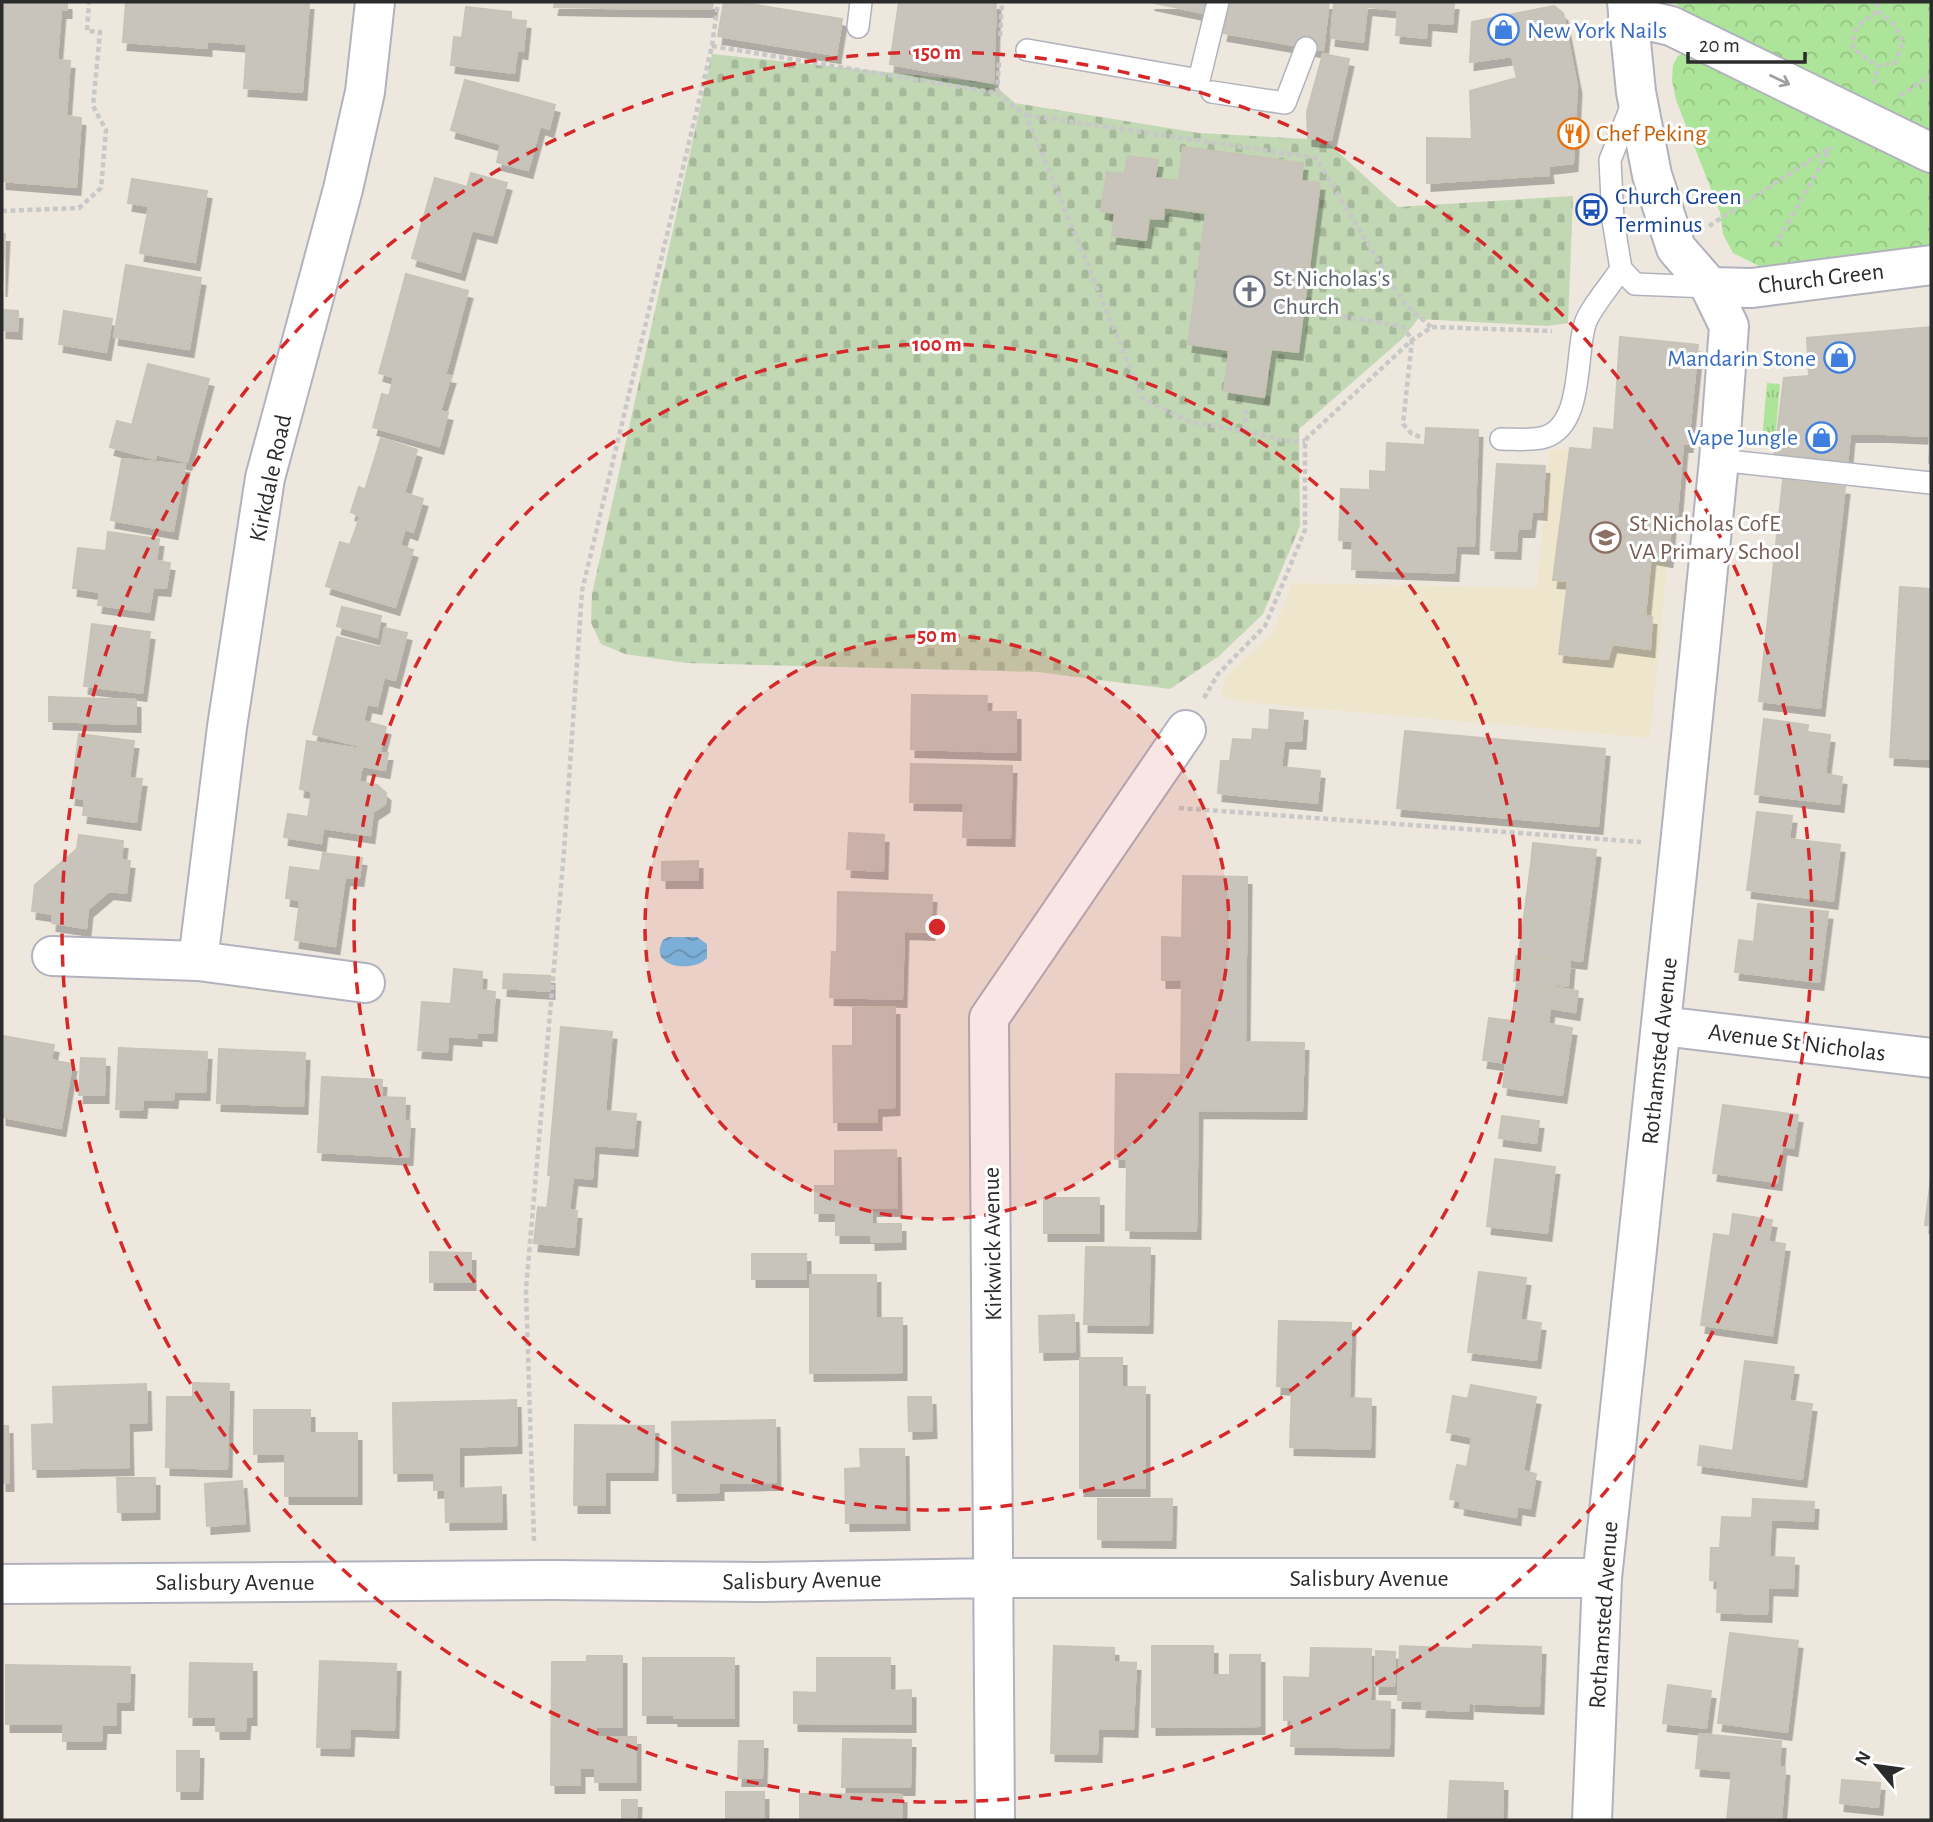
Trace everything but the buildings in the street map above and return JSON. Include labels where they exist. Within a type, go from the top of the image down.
[{"type":"street","name":"Kirkdale Road","points":[[198,961],[227,727],[265,478],[343,189],[365,92],[375,2]]},
{"type":"street","points":[[1710,286],[1676,248],[1652,175],[1636,92],[1628,9],[1671,26],[1931,153]]},
{"type":"street","name":"Church Green","points":[[1710,286],[1752,288],[1931,265]]},
{"type":"street","name":"Rothamsted Avenue","points":[[1592,1820],[1602,1578],[1681,845],[1719,460],[1729,326],[1710,286]]},
{"type":"street","name":"Kirkwick Avenue","points":[[995,1820],[989,1018],[1186,730]]},
{"type":"street","points":[[52,956],[198,961],[365,983]]},
{"type":"street","name":"Avenue St Nicholas","points":[[1662,1026],[1931,1058]]},
{"type":"street","name":"Salisbury Avenue","points":[[2,1584],[535,1580],[757,1582],[994,1578],[1602,1578]]},
{"type":"lane","points":[[858,27],[861,2]]},
{"type":"lane","points":[[1027,50],[1199,80],[1218,2]]},
{"type":"lane","points":[[1212,92],[1284,103],[1306,47]]},
{"type":"lane","points":[[1501,439],[1543,438],[1557,431],[1570,410],[1578,379],[1585,322],[1621,269],[1613,220],[1611,160],[1636,92]]},
{"type":"lane","name":"Church Green","points":[[1621,269],[1635,284],[1710,286]]},
{"type":"lane","points":[[1719,460],[1931,483]]},
{"type":"path","points":[[2,211],[79,208],[102,188],[106,130],[93,106],[100,32],[87,31],[89,2]]},
{"type":"path","points":[[535,1580],[526,1289],[564,852],[582,591],[712,46],[718,2]]},
{"type":"path","points":[[1877,2],[1878,11],[1894,25],[1903,42],[1895,63],[1878,66],[1853,49],[1853,36],[1858,25],[1878,11]]},
{"type":"path","points":[[712,46],[997,93],[1026,115],[1316,158],[1405,303],[1432,327]]},
{"type":"path","points":[[1026,115],[1143,399],[1191,422],[1286,441],[1305,441],[1412,340],[1432,327],[1573,330],[1585,322]]},
{"type":"path","points":[[1676,248],[1829,149],[1864,122]]},
{"type":"path","points":[[1752,288],[1829,149]]},
{"type":"path","points":[[1326,313],[1403,327],[1412,340],[1403,424],[1411,433],[1422,438]]},
{"type":"path","points":[[1245,431],[1246,407]]},
{"type":"path","points":[[1186,730],[1218,674],[1265,626],[1305,530],[1305,441]]},
{"type":"path","points":[[1133,805],[1681,845]]},
{"type":"shaded area","name":"St Nicholas CofE VA Primary School","points":[[1620,337],[1698,345],[1688,444],[1683,444],[1677,515],[1672,516],[1650,738],[1243,702],[1220,696],[1226,677],[1273,633],[1292,583],[1537,588],[1550,449],[1591,450],[1594,428],[1614,429]]},
{"type":"green space","points":[[1673,2],[1931,2],[1931,135],[1692,16]]},
{"type":"green space","points":[[1685,52],[1931,169],[1931,250],[1765,269],[1733,253],[1723,234],[1720,212],[1676,100],[1672,81],[1673,65],[1678,56]]},
{"type":"green space","points":[[712,54],[992,83],[1015,103],[1199,133],[1325,140],[1398,207],[1573,196],[1568,323],[1547,326],[1418,319],[1402,339],[1299,429],[1300,526],[1263,614],[1219,656],[1170,689],[1038,672],[686,663],[625,654],[601,644],[591,623],[592,594]]},
{"type":"green space","points":[[1767,383],[1780,384],[1775,441],[1762,440]]},
{"type":"water","points":[[668,937],[697,937],[707,944],[707,958],[701,963],[683,966],[666,962],[661,957],[660,949],[663,940]]},
{"type":"place","name":"New York Nails","points":[[1504,30]]},
{"type":"place","name":"Chef Peking","points":[[1573,133]]},
{"type":"place","name":"Church Green Terminus","points":[[1592,210]]},
{"type":"place","name":"St Nicholas's Church","points":[[1250,292]]},
{"type":"place","name":"Mandarin Stone","points":[[1839,358]]},
{"type":"place","name":"Vape Jungle","points":[[1821,437]]},
{"type":"place","name":"St Nicholas CofE VA Primary School","points":[[1606,537]]}]
